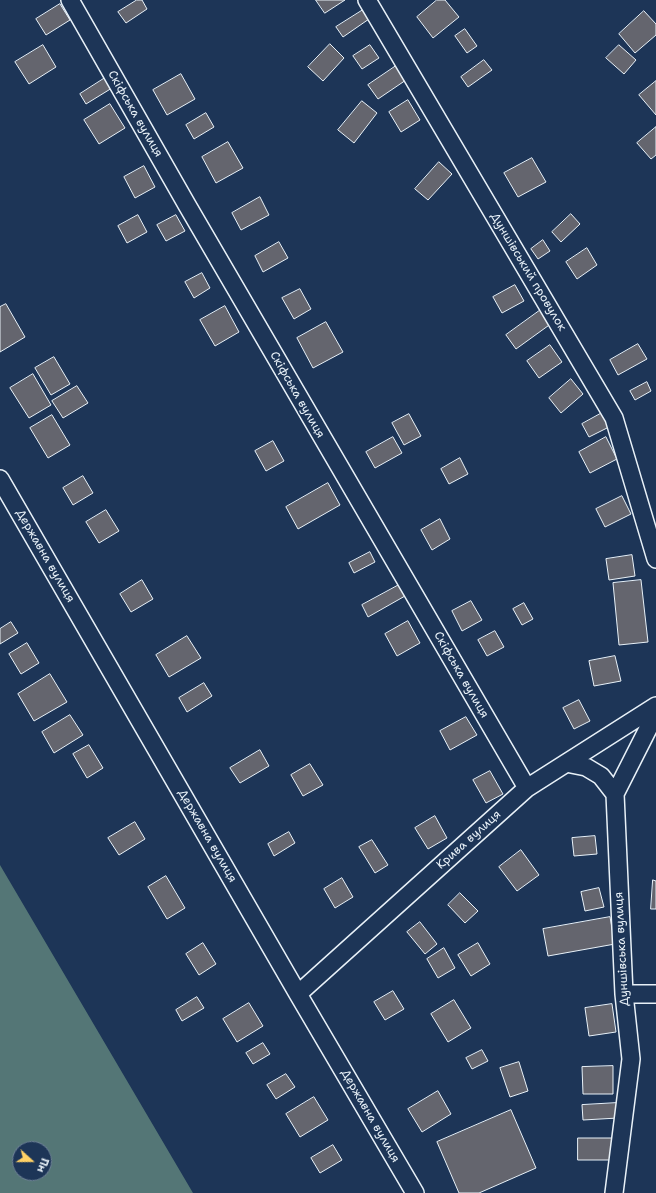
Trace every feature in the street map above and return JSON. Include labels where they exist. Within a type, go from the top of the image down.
[{"type":"street","name":"Скіфська вулиця","points":[[70,0],[187,206],[527,788]]},
{"type":"street","name":"Дуншівський провулок","points":[[367,0],[614,418],[656,560]]},
{"type":"street","name":"Державна вулиця","points":[[0,479],[415,1193]]},
{"type":"street","name":"Крива вулиця","points":[[298,994],[527,788],[656,706]]},
{"type":"street","name":"Дуншівська вулиця","points":[[614,1193],[631,1059],[624,994],[615,794],[656,713]]},
{"type":"street","points":[[566,763],[586,766],[601,776],[615,794]]},
{"type":"street","points":[[624,994],[656,994]]},
{"type":"green space","points":[[0,865],[193,1193],[0,1193]]},
{"type":"building","points":[[137,0],[142,0],[147,9],[126,23],[118,12]]},
{"type":"building","points":[[316,0],[345,0],[325,13]]},
{"type":"building","points":[[437,0],[445,0],[459,17],[433,38],[417,17]]},
{"type":"building","points":[[60,4],[70,20],[46,35],[36,19]]},
{"type":"building","points":[[363,10],[369,19],[343,37],[336,27]]},
{"type":"building","points":[[644,11],[656,24],[656,35],[635,53],[619,34]]},
{"type":"building","points":[[465,29],[477,46],[467,53],[455,36]]},
{"type":"building","points":[[330,44],[344,58],[323,81],[308,67]]},
{"type":"building","points":[[43,45],[56,67],[29,84],[15,62]]},
{"type":"building","points":[[370,45],[379,58],[362,69],[353,56]]},
{"type":"building","points":[[619,45],[636,60],[624,74],[606,58]]},
{"type":"building","points":[[484,60],[492,70],[468,87],[461,77]]},
{"type":"building","points":[[396,66],[406,80],[378,99],[368,85]]},
{"type":"building","points":[[181,74],[195,99],[167,115],[153,90]]},
{"type":"building","points":[[105,78],[112,88],[86,104],[80,94]]},
{"type":"building","points":[[656,81],[656,115],[639,95]]},
{"type":"building","points":[[408,100],[420,120],[401,132],[389,112]]},
{"type":"building","points":[[362,101],[377,113],[354,143],[338,130]]},
{"type":"building","points":[[110,104],[125,128],[99,144],[84,120]]},
{"type":"building","points":[[206,113],[214,127],[194,139],[186,125]]},
{"type":"building","points":[[656,127],[656,155],[651,159],[637,143]]},
{"type":"building","points":[[228,142],[243,168],[216,183],[202,157]]},
{"type":"building","points":[[532,158],[546,182],[518,197],[504,173]]},
{"type":"building","points":[[439,162],[452,174],[428,200],[415,189]]},
{"type":"building","points":[[144,166],[155,187],[135,198],[124,177]]},
{"type":"building","points":[[260,197],[269,215],[241,230],[232,213]]},
{"type":"building","points":[[571,214],[580,224],[561,242],[552,232]]},
{"type":"building","points":[[138,215],[147,232],[127,243],[118,226]]},
{"type":"building","points":[[176,215],[185,231],[166,241],[157,225]]},
{"type":"building","points":[[543,240],[550,251],[538,259],[531,249]]},
{"type":"building","points":[[279,242],[288,258],[263,272],[255,256]]},
{"type":"building","points":[[587,248],[597,265],[577,279],[566,262]]},
{"type":"building","points":[[202,273],[210,288],[194,298],[185,282]]},
{"type":"building","points":[[515,285],[524,301],[502,313],[493,297]]},
{"type":"building","points":[[300,289],[311,309],[294,319],[282,298]]},
{"type":"building","points":[[6,304],[25,337],[0,352],[0,307]]},
{"type":"building","points":[[225,306],[239,332],[215,346],[200,320]]},
{"type":"building","points":[[542,309],[552,323],[516,349],[506,335]]},
{"type":"building","points":[[326,322],[343,352],[313,368],[297,338]]},
{"type":"building","points":[[638,344],[647,359],[618,375],[610,360]]},
{"type":"building","points":[[550,345],[562,362],[539,378],[527,361]]},
{"type":"building","points":[[54,357],[70,384],[51,395],[35,368]]},
{"type":"building","points":[[33,374],[51,405],[29,418],[10,388]]},
{"type":"building","points":[[571,379],[583,394],[561,413],[549,398]]},
{"type":"building","points":[[647,382],[651,391],[635,400],[630,391]]},
{"type":"building","points":[[77,386],[88,403],[63,418],[52,401]]},
{"type":"building","points":[[602,413],[609,427],[589,437],[582,424]]},
{"type":"building","points":[[409,414],[421,436],[404,445],[392,423]]},
{"type":"building","points":[[52,415],[70,445],[48,458],[30,428]]},
{"type":"building","points":[[393,437],[402,453],[375,468],[366,452]]},
{"type":"building","points":[[606,437],[617,459],[590,473],[579,452]]},
{"type":"building","points":[[273,441],[284,461],[266,471],[255,451]]},
{"type":"building","points":[[460,458],[468,474],[449,484],[441,469]]},
{"type":"building","points":[[83,476],[93,493],[73,505],[63,488]]},
{"type":"building","points":[[328,483],[340,505],[298,529],[286,507]]},
{"type":"building","points":[[622,496],[631,514],[605,527],[596,509]]},
{"type":"building","points":[[106,510],[119,531],[99,543],[86,522]]},
{"type":"building","points":[[440,519],[450,539],[432,550],[421,530]]},
{"type":"building","points":[[370,552],[375,562],[354,573],[349,563]]},
{"type":"building","points":[[632,555],[635,576],[609,580],[606,559]]},
{"type":"building","points":[[142,580],[153,599],[131,612],[120,594]]},
{"type":"building","points":[[641,580],[648,642],[619,645],[613,583]]},
{"type":"building","points":[[399,585],[405,596],[368,617],[362,605]]},
{"type":"building","points":[[471,601],[482,620],[462,631],[452,611]]},
{"type":"building","points":[[524,603],[533,619],[522,625],[513,609]]},
{"type":"building","points":[[408,621],[420,643],[397,656],[385,634]]},
{"type":"building","points":[[11,622],[18,633],[0,644],[0,629]]},
{"type":"building","points":[[495,631],[504,647],[487,656],[478,640]]},
{"type":"building","points":[[187,636],[201,658],[169,677],[156,655]]},
{"type":"building","points":[[27,643],[39,663],[21,674],[9,654]]},
{"type":"building","points":[[615,656],[621,681],[594,686],[589,661]]},
{"type":"building","points":[[50,674],[67,702],[34,721],[18,694]]},
{"type":"building","points":[[204,683],[212,696],[187,712],[179,698]]},
{"type":"building","points":[[579,700],[590,721],[574,729],[563,708]]},
{"type":"building","points":[[70,715],[83,735],[54,753],[42,732]]},
{"type":"building","points":[[466,717],[477,735],[450,750],[440,731]]},
{"type":"building","points":[[89,745],[103,768],[87,778],[73,754]]},
{"type":"building","points":[[260,750],[269,766],[240,783],[230,768]]},
{"type":"building","points":[[310,764],[323,785],[303,796],[291,775]]},
{"type":"building","points":[[490,771],[503,794],[486,803],[473,780]]},
{"type":"building","points":[[435,816],[447,838],[428,849],[415,828]]},
{"type":"building","points":[[135,822],[145,839],[119,855],[108,838]]},
{"type":"building","points":[[289,832],[295,843],[274,856],[268,844]]},
{"type":"building","points":[[595,836],[597,854],[574,856],[572,838]]},
{"type":"building","points":[[372,840],[388,865],[375,873],[359,847]]},
{"type":"building","points":[[521,850],[539,875],[517,891],[499,867]]},
{"type":"building","points":[[166,876],[185,908],[167,919],[148,887]]},
{"type":"building","points":[[342,878],[353,897],[335,908],[324,889]]},
{"type":"building","points":[[653,880],[656,881],[656,909],[651,909]]},
{"type":"building","points":[[599,888],[604,907],[585,911],[581,892]]},
{"type":"building","points":[[460,893],[478,911],[465,923],[448,905]]},
{"type":"building","points":[[610,917],[615,944],[548,956],[543,929]]},
{"type":"building","points":[[420,922],[437,944],[425,954],[407,932]]},
{"type":"building","points":[[203,943],[216,964],[199,975],[186,954]]},
{"type":"building","points":[[478,943],[490,964],[471,976],[458,955]]},
{"type":"building","points":[[444,948],[455,968],[438,978],[427,959]]},
{"type":"building","points":[[393,991],[404,1009],[385,1020],[374,1002]]},
{"type":"building","points":[[197,997],[204,1008],[182,1021],[176,1010]]},
{"type":"building","points":[[454,1000],[471,1028],[448,1042],[431,1014]]},
{"type":"building","points":[[249,1003],[263,1026],[237,1042],[223,1019]]},
{"type":"building","points":[[612,1004],[616,1032],[589,1036],[585,1008]]},
{"type":"building","points":[[263,1043],[270,1054],[253,1064],[246,1053]]},
{"type":"building","points":[[482,1050],[488,1061],[472,1069],[466,1058]]},
{"type":"building","points":[[519,1062],[528,1091],[510,1097],[500,1068]]},
{"type":"building","points":[[613,1066],[613,1094],[583,1094],[582,1067]]},
{"type":"building","points":[[286,1074],[295,1087],[276,1099],[267,1085]]},
{"type":"building","points":[[438,1091],[451,1114],[422,1132],[408,1109]]},
{"type":"building","points":[[314,1097],[328,1120],[300,1137],[286,1114]]},
{"type":"building","points":[[617,1103],[618,1118],[583,1120],[582,1105]]},
{"type":"building","points":[[511,1110],[536,1168],[479,1193],[459,1193],[437,1142]]},
{"type":"building","points":[[578,1138],[616,1138],[616,1160],[578,1160]]},
{"type":"building","points":[[333,1145],[342,1160],[320,1173],[311,1158]]}]
